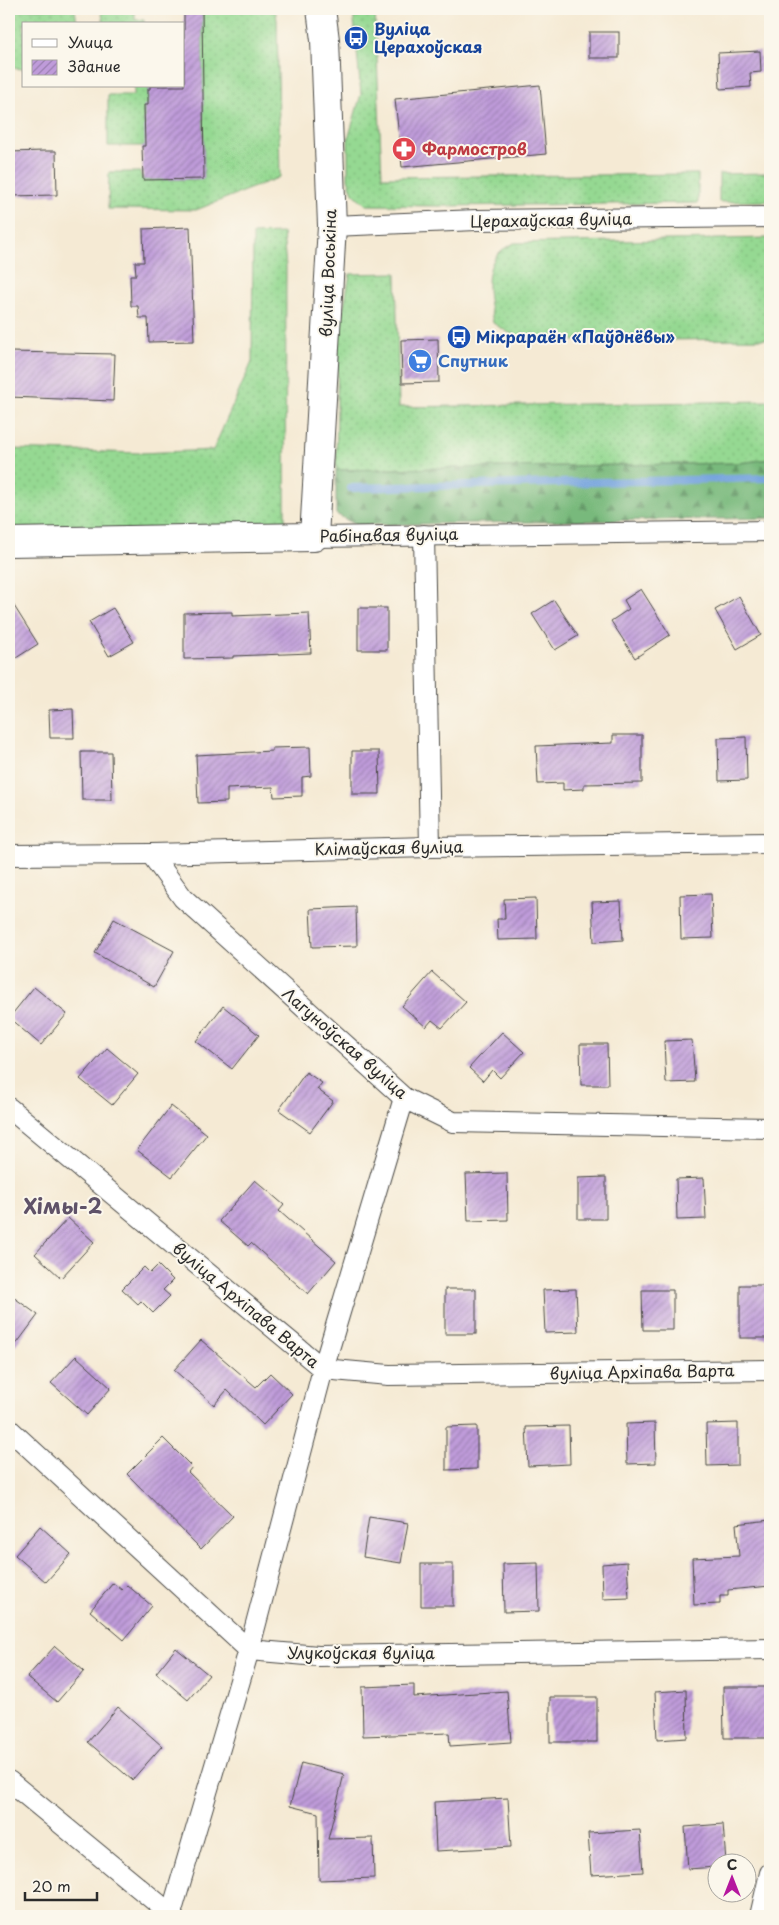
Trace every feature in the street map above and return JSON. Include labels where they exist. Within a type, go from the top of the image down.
[{"type":"street","name":"вуліца Воськіна","points":[[314,536],[332,226],[325,40],[321,9]]},
{"type":"street","name":"Церахаўская вуліца","points":[[332,226],[477,220],[770,217]]},
{"type":"street","name":"Рабінавая вуліца","points":[[9,542],[314,536],[770,531]]},
{"type":"street","points":[[424,535],[430,847]]},
{"type":"street","name":"Клімаўская вуліца","points":[[9,855],[770,843]]},
{"type":"street","name":"Лагуноўская вуліца","points":[[151,854],[183,898],[404,1098],[453,1122],[770,1128]]},
{"type":"street","points":[[9,1781],[172,1915],[249,1650],[323,1369],[404,1098]]},
{"type":"street","name":"вуліца Архіпава Варта","points":[[9,1108],[323,1369],[388,1375],[770,1370]]},
{"type":"street","points":[[9,1429],[249,1650]]},
{"type":"street","name":"Улукоўская вуліца","points":[[249,1650],[318,1656],[770,1648]]},
{"type":"street","points":[[760,1916],[770,1874]]},
{"type":"green space","points":[[9,9],[75,9],[77,22],[22,22],[22,69],[9,68]]},
{"type":"green space","points":[[101,9],[135,9],[135,20],[144,20],[144,22],[104,22]]},
{"type":"green space","points":[[202,9],[275,9],[277,20],[280,177],[196,210],[108,209],[109,172],[140,172],[143,180],[204,179]]},
{"type":"green space","points":[[353,9],[375,9],[382,177],[698,174],[698,203],[366,205],[353,193],[348,179],[348,139],[361,94]]},
{"type":"green space","points":[[134,88],[150,88],[148,89],[148,105],[144,106],[144,121],[152,146],[108,146],[108,95],[134,95]]},
{"type":"green space","points":[[770,173],[770,201],[719,202],[719,174]]},
{"type":"green space","points":[[283,233],[286,267],[285,537],[9,542],[9,449],[139,453],[213,450],[252,362],[253,234]]},
{"type":"green space","points":[[770,238],[770,339],[535,341],[519,339],[493,323],[488,285],[491,267],[501,251],[514,243]]},
{"type":"green space","points":[[396,273],[399,407],[770,401],[770,459],[739,463],[336,470],[338,338],[350,274]]},
{"type":"green space","points":[[770,459],[770,518],[356,525],[336,514],[336,470],[739,463]]},
{"type":"building","points":[[184,9],[202,9],[204,179],[143,180],[142,146],[145,146],[144,105],[148,105],[148,89],[185,88]]},
{"type":"building","points":[[589,32],[619,32],[619,58],[589,58]]},
{"type":"building","points":[[760,51],[761,72],[750,73],[751,87],[720,89],[718,53]]},
{"type":"building","points":[[540,85],[546,154],[402,167],[395,99]]},
{"type":"building","points":[[56,151],[57,195],[9,196],[9,152]]},
{"type":"building","points":[[190,227],[194,341],[149,342],[148,318],[139,318],[138,306],[131,306],[130,275],[136,275],[135,262],[144,262],[143,229]]},
{"type":"building","name":"Спутник","points":[[438,339],[439,382],[402,383],[401,340]]},
{"type":"building","points":[[9,352],[115,354],[113,401],[9,397]]},
{"type":"building","points":[[641,589],[670,635],[635,658],[611,621],[629,609],[624,600]]},
{"type":"building","points":[[739,596],[761,635],[737,649],[715,610]]},
{"type":"building","points":[[9,598],[38,644],[16,658],[9,647]]},
{"type":"building","points":[[554,600],[578,636],[555,650],[532,614]]},
{"type":"building","points":[[113,608],[134,642],[109,656],[89,622]]},
{"type":"building","points":[[358,608],[387,608],[387,650],[358,650]]},
{"type":"building","points":[[232,612],[232,616],[309,613],[311,653],[184,659],[184,613]]},
{"type":"building","points":[[73,709],[74,738],[50,738],[49,710]]},
{"type":"building","points":[[613,735],[642,735],[642,783],[584,784],[584,789],[563,790],[563,783],[538,784],[536,746],[613,743]]},
{"type":"building","points":[[746,737],[747,780],[719,781],[718,738]]},
{"type":"building","points":[[310,747],[311,776],[302,777],[302,796],[274,797],[273,787],[227,789],[227,802],[198,803],[196,755],[272,751],[272,748]]},
{"type":"building","points":[[352,751],[379,751],[380,794],[352,794]]},
{"type":"building","points":[[81,752],[111,752],[112,800],[82,800]]},
{"type":"building","points":[[711,894],[713,938],[681,939],[680,895]]},
{"type":"building","points":[[536,898],[537,939],[498,940],[497,919],[505,919],[504,899]]},
{"type":"building","points":[[621,901],[623,940],[594,942],[592,902]]},
{"type":"building","points":[[356,907],[357,946],[312,947],[310,909]]},
{"type":"building","points":[[114,919],[174,951],[154,987],[95,953]]},
{"type":"building","points":[[432,972],[466,1002],[442,1028],[432,1020],[426,1027],[402,1006]]},
{"type":"building","points":[[34,987],[67,1014],[41,1045],[9,1018]]},
{"type":"building","points":[[223,1006],[259,1035],[232,1069],[196,1041]]},
{"type":"building","points":[[502,1032],[524,1052],[500,1078],[492,1070],[483,1081],[469,1068]]},
{"type":"building","points":[[692,1040],[695,1082],[666,1083],[664,1041]]},
{"type":"building","points":[[580,1044],[607,1044],[608,1085],[581,1085]]},
{"type":"building","points":[[107,1048],[138,1074],[112,1105],[80,1079]]},
{"type":"building","points":[[306,1072],[322,1083],[317,1089],[333,1101],[310,1132],[279,1110]]},
{"type":"building","points":[[171,1106],[207,1134],[172,1177],[137,1150]]},
{"type":"building","points":[[507,1173],[508,1220],[468,1221],[466,1174]]},
{"type":"building","points":[[606,1177],[606,1219],[578,1219],[578,1178]]},
{"type":"building","points":[[704,1178],[706,1219],[677,1220],[676,1179]]},
{"type":"building","points":[[255,1180],[284,1205],[279,1211],[336,1261],[308,1294],[251,1243],[248,1246],[219,1221]]},
{"type":"building","points":[[68,1218],[94,1242],[61,1278],[35,1254]]},
{"type":"building","points":[[158,1265],[173,1280],[163,1290],[170,1296],[153,1313],[141,1301],[138,1304],[122,1289],[144,1267],[150,1273]]},
{"type":"building","points":[[740,1285],[770,1285],[770,1338],[740,1338]]},
{"type":"building","points":[[445,1289],[476,1289],[476,1334],[445,1334]]},
{"type":"building","points":[[576,1289],[578,1332],[545,1333],[543,1290]]},
{"type":"building","points":[[642,1290],[673,1290],[673,1330],[643,1330]]},
{"type":"building","points":[[9,1294],[38,1315],[9,1354]]},
{"type":"building","points":[[201,1340],[256,1387],[270,1373],[292,1394],[263,1425],[227,1390],[214,1405],[174,1370]]},
{"type":"building","points":[[76,1356],[111,1388],[87,1415],[51,1383]]},
{"type":"building","points":[[655,1423],[656,1463],[627,1464],[626,1424]]},
{"type":"building","points":[[738,1423],[738,1465],[707,1466],[706,1424]]},
{"type":"building","points":[[477,1426],[477,1469],[446,1470],[446,1427]]},
{"type":"building","points":[[569,1426],[570,1464],[528,1466],[526,1427]]},
{"type":"building","points":[[163,1438],[192,1467],[188,1472],[233,1516],[201,1549],[127,1474]]},
{"type":"building","points":[[369,1517],[408,1523],[401,1563],[363,1557]]},
{"type":"building","points":[[770,1520],[770,1586],[728,1590],[728,1596],[720,1596],[720,1604],[694,1605],[692,1558],[739,1556],[736,1524]]},
{"type":"building","points":[[40,1526],[71,1554],[46,1582],[15,1555]]},
{"type":"building","points":[[627,1562],[629,1598],[603,1599],[602,1564]]},
{"type":"building","points":[[538,1563],[539,1611],[504,1612],[503,1564]]},
{"type":"building","points":[[421,1564],[453,1564],[453,1606],[421,1606]]},
{"type":"building","points":[[113,1583],[122,1590],[127,1585],[152,1606],[124,1640],[90,1611]]},
{"type":"building","points":[[55,1646],[84,1671],[57,1702],[27,1677]]},
{"type":"building","points":[[176,1648],[209,1675],[188,1700],[156,1673]]},
{"type":"building","points":[[414,1685],[414,1697],[507,1691],[511,1742],[450,1746],[449,1733],[363,1736],[362,1687]]},
{"type":"building","points":[[723,1687],[770,1687],[770,1738],[724,1738]]},
{"type":"building","points":[[686,1690],[687,1738],[657,1740],[655,1692]]},
{"type":"building","points":[[550,1697],[597,1697],[597,1742],[550,1742]]},
{"type":"building","points":[[118,1707],[162,1746],[132,1780],[88,1742]]},
{"type":"building","points":[[301,1763],[344,1774],[328,1839],[373,1838],[374,1878],[319,1880],[318,1813],[290,1806]]},
{"type":"building","points":[[508,1798],[511,1847],[436,1851],[434,1802]]},
{"type":"building","points":[[723,1824],[725,1852],[706,1852],[706,1868],[688,1869],[685,1827]]},
{"type":"building","points":[[640,1830],[643,1872],[591,1875],[588,1833]]},
{"type":"waterway","points":[[351,488],[770,478]]},
{"type":"place","name":"Вуліца Церахоўская","points":[[356,38]]},
{"type":"place","name":"Фармостров","points":[[404,149]]},
{"type":"place","name":"Мікрараён «Паўднёвы»","points":[[459,337]]},
{"type":"place","name":"Спутник","points":[[420,361]]},
{"type":"district","name":"Хімы-2","points":[[63,1207]]}]
